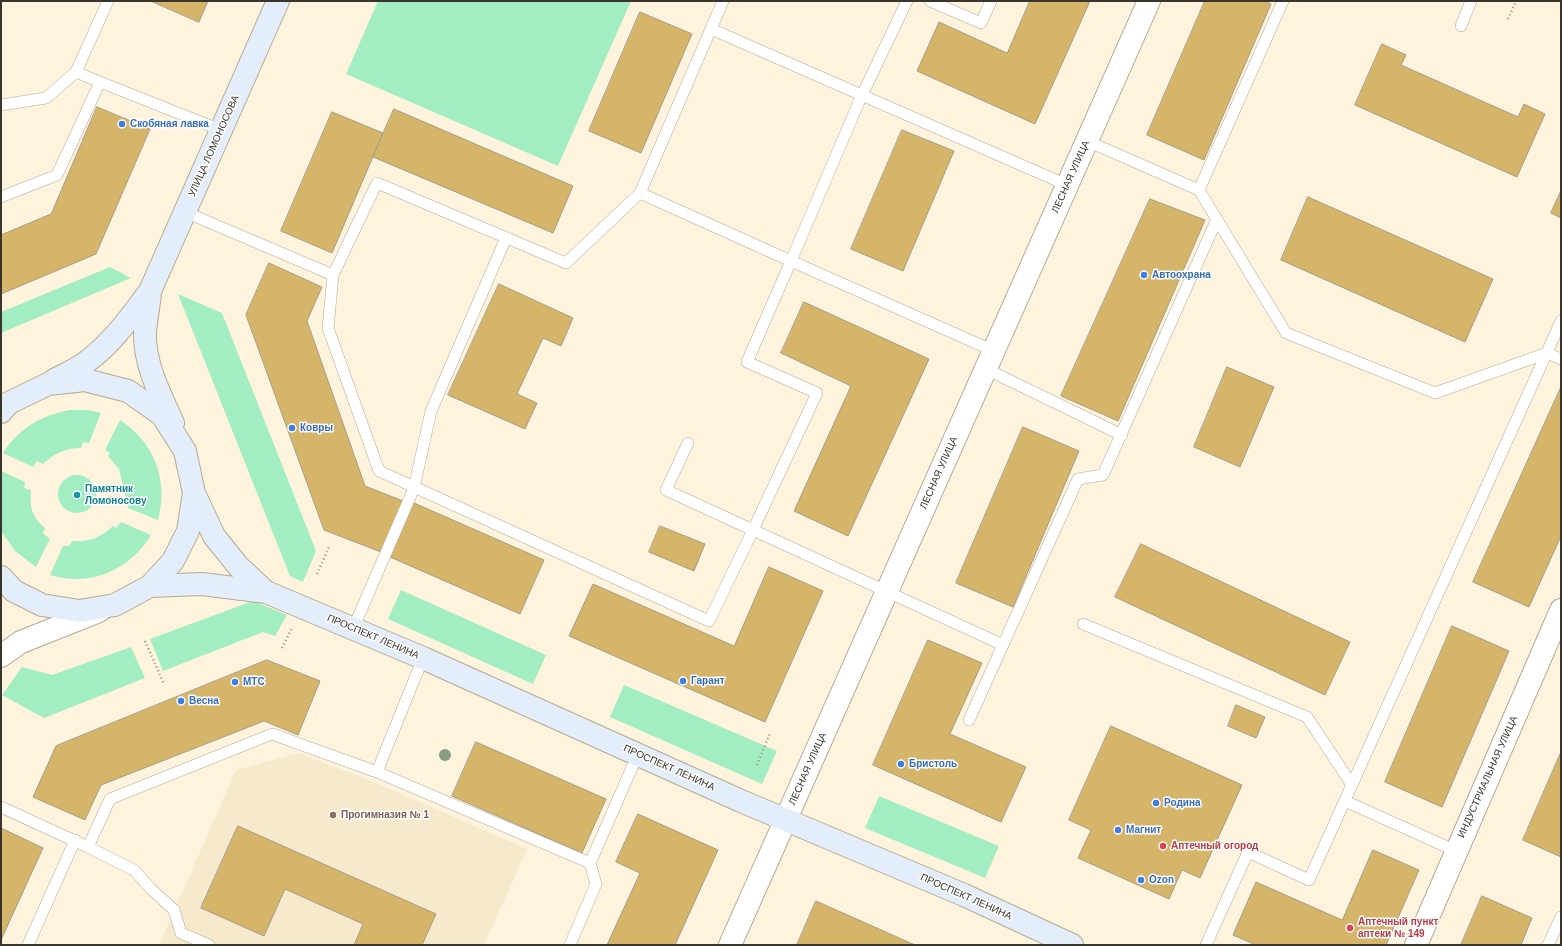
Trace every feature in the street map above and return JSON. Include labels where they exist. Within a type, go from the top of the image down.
[{"type":"main road","name":"УЛИЦА ЛОМОНОСОВА","points":[[150,291],[278,1]]},
{"type":"main road","points":[[4,408],[88,361],[119,333],[150,291]]},
{"type":"main road","points":[[150,291],[145,333],[148,358],[152,375],[185,451],[194,493],[214,536],[238,566],[266,592]]},
{"type":"main road","points":[[48,384],[85,380],[128,391],[162,415],[185,451]]},
{"type":"main road","points":[[1,577],[14,591],[42,605],[79,611],[115,605],[150,586],[173,561],[188,532],[194,493]]},
{"type":"main road","points":[[150,586],[202,584],[266,592]]},
{"type":"main road","name":"ПРОСПЕКТ ЛЕНИНА","points":[[266,592],[423,658],[785,820],[964,895],[1072,945]]},
{"type":"street","name":"ЛЕСНАЯ УЛИЦА","points":[[730,945],[1149,1]]},
{"type":"street","points":[[1,656],[28,639],[115,605]]},
{"type":"street","name":"ИНДУСТРИАЛЬНАЯ УЛИЦА","points":[[1416,945],[1561,610]]},
{"type":"lane","points":[[1,105],[46,98],[76,72],[108,1]]},
{"type":"lane","points":[[723,1],[640,193],[566,264],[377,183],[333,275],[328,328],[379,471],[709,621],[817,393],[747,362],[862,95],[907,1]]},
{"type":"lane","points":[[930,1],[981,24],[991,1]]},
{"type":"lane","points":[[1199,190],[1283,1]]},
{"type":"lane","points":[[1461,26],[1471,1]]},
{"type":"lane","points":[[711,29],[1067,185]]},
{"type":"lane","points":[[76,72],[221,130]]},
{"type":"lane","points":[[1,197],[57,175],[100,82]]},
{"type":"lane","points":[[1087,141],[1199,190],[1286,333],[1435,393],[1547,352],[1561,359]]},
{"type":"lane","points":[[640,193],[791,261],[990,360],[1122,435]]},
{"type":"lane","points":[[185,212],[333,275]]},
{"type":"lane","points":[[969,720],[1078,479],[1104,475],[1217,219]]},
{"type":"lane","points":[[353,629],[414,488],[431,410],[506,238]]},
{"type":"lane","points":[[1206,945],[1248,852],[1309,880],[1561,321]]},
{"type":"lane","points":[[688,443],[666,490],[887,590],[1003,645]]},
{"type":"lane","points":[[1083,624],[1307,717],[1352,785]]},
{"type":"lane","points":[[377,772],[423,658]]},
{"type":"lane","points":[[88,847],[110,799],[272,734],[377,772],[590,863]]},
{"type":"lane","points":[[570,945],[596,884],[590,863],[638,754]]},
{"type":"lane","points":[[1345,802],[1456,851]]},
{"type":"lane","points":[[1,807],[75,840],[134,870],[150,889],[174,910],[181,932],[209,945]]},
{"type":"lane","points":[[28,945],[75,840]]},
{"type":"lane","points":[[1548,945],[1561,917]]},
{"type":"path","points":[[1508,19],[1516,1]]},
{"type":"path","points":[[317,574],[330,546]]},
{"type":"path","points":[[282,648],[293,624]]},
{"type":"path","points":[[145,641],[164,684]]},
{"type":"path","points":[[757,765],[770,733]]},
{"type":"shaded area","name":"Прогимназия № 1","points":[[299,753],[371,781],[527,849],[484,945],[159,945],[236,770]]},
{"type":"green space","points":[[378,1],[631,1],[558,166],[346,74]]},
{"type":"green space","points":[[110,267],[131,278],[1,333],[1,312]]},
{"type":"green space","points":[[178,294],[222,313],[316,551],[303,582],[290,576]]},
{"type":"green space","points":[[70,410],[88,410],[101,413],[89,443],[83,442],[81,448],[60,452],[43,464],[37,461],[33,467],[3,453],[16,436],[32,424],[50,415]]},
{"type":"green space","points":[[120,420],[142,439],[156,463],[160,477],[161,491],[161,505],[158,520],[128,508],[130,498],[126,497],[119,469],[108,456],[110,453],[105,450]]},
{"type":"green space","points":[[1,471],[25,482],[24,488],[31,490],[32,511],[37,520],[45,528],[43,533],[50,539],[36,567],[15,551],[1,531]]},
{"type":"green space","points":[[73,475],[81,475],[91,480],[95,487],[95,501],[91,508],[81,513],[73,513],[63,508],[61,505],[58,498],[58,490],[63,480],[66,478]]},
{"type":"green space","points":[[121,522],[151,535],[142,548],[120,567],[94,577],[80,579],[50,575],[63,546],[69,546],[72,541],[89,540],[104,534],[113,526],[116,528]]},
{"type":"green space","points":[[401,590],[546,655],[533,684],[388,619]]},
{"type":"green space","points":[[253,601],[287,615],[275,636],[263,632],[163,671],[150,639]]},
{"type":"green space","points":[[131,647],[145,678],[44,718],[2,695],[22,667],[52,675]]},
{"type":"green space","points":[[624,685],[777,751],[762,784],[610,717]]},
{"type":"green space","points":[[879,796],[999,846],[985,878],[865,828]]},
{"type":"building","points":[[151,1],[208,1],[199,22]]},
{"type":"building","points":[[1030,1],[1090,1],[1035,124],[917,71],[939,22],[1007,53]]},
{"type":"building","points":[[1205,1],[1264,1],[1271,4],[1204,160],[1147,135]]},
{"type":"building","points":[[640,12],[692,34],[641,153],[589,131]]},
{"type":"building","points":[[1382,44],[1406,55],[1401,65],[1518,117],[1524,104],[1545,114],[1517,177],[1355,105]]},
{"type":"building","points":[[97,107],[150,129],[96,254],[1,294],[1,235],[51,214]]},
{"type":"building","points":[[394,109],[573,186],[553,233],[373,157]]},
{"type":"building","points":[[332,112],[383,133],[332,253],[281,231]]},
{"type":"building","points":[[902,130],[954,151],[903,271],[851,249]]},
{"type":"building","points":[[1561,191],[1561,218],[1551,213]]},
{"type":"building","points":[[1308,197],[1493,279],[1465,342],[1281,260]]},
{"type":"building","points":[[1150,199],[1205,220],[1118,421],[1061,396]]},
{"type":"building","points":[[269,263],[322,287],[307,321],[365,486],[403,501],[381,552],[324,530],[246,315]]},
{"type":"building","points":[[499,284],[573,318],[561,346],[543,338],[517,394],[537,403],[525,429],[448,395]]},
{"type":"building","points":[[804,302],[929,359],[848,536],[794,511],[851,386],[781,353]]},
{"type":"building","points":[[1227,367],[1274,387],[1240,467],[1194,447]]},
{"type":"building","points":[[1561,387],[1561,536],[1529,607],[1473,582]]},
{"type":"building","points":[[1023,427],[1079,451],[1013,607],[956,583]]},
{"type":"building","points":[[414,503],[544,560],[520,614],[390,557]]},
{"type":"building","points":[[660,526],[705,544],[694,571],[649,552]]},
{"type":"building","points":[[1141,544],[1350,642],[1325,695],[1115,597]]},
{"type":"building","points":[[769,567],[823,591],[765,722],[569,636],[593,584],[734,646]]},
{"type":"building","points":[[1452,626],[1509,651],[1442,807],[1385,782]]},
{"type":"building","points":[[928,640],[982,663],[950,734],[1026,767],[1001,822],[873,765]]},
{"type":"building","points":[[267,660],[320,681],[298,735],[264,721],[101,785],[85,820],[33,797],[56,746]]},
{"type":"building","points":[[1236,705],[1265,717],[1256,738],[1228,726]]},
{"type":"building","name":"Родина","points":[[1111,726],[1242,785],[1200,878],[1182,870],[1169,899],[1078,858],[1091,830],[1069,820]]},
{"type":"building","points":[[476,742],[606,799],[582,853],[452,796]]},
{"type":"building","points":[[1561,752],[1561,857],[1523,840]]},
{"type":"building","points":[[638,814],[718,850],[675,945],[607,945],[640,873],[616,862]]},
{"type":"building","points":[[238,826],[436,914],[422,945],[354,945],[363,924],[285,889],[264,936],[201,908]]},
{"type":"building","points":[[1,828],[43,848],[1,940]]},
{"type":"building","points":[[1373,850],[1419,870],[1386,945],[1256,945],[1233,935],[1256,882],[1342,920]]},
{"type":"building","points":[[1482,896],[1532,918],[1521,945],[1461,945]]},
{"type":"building","points":[[816,901],[915,945],[797,945]]},
{"type":"place","name":"Скобяная лавка","points":[[122,124]]},
{"type":"place","name":"Автоохрана","points":[[1144,275]]},
{"type":"place","name":"Ковры","points":[[292,428]]},
{"type":"place","name":"Памятник Ломоносову","points":[[77,495]]},
{"type":"place","name":"Гарант","points":[[683,681]]},
{"type":"place","name":"МТС","points":[[235,682]]},
{"type":"place","name":"Весна","points":[[181,701]]},
{"type":"place","name":"Бристоль","points":[[901,764]]},
{"type":"place","name":"Родина","points":[[1156,803]]},
{"type":"place","name":"Прогимназия № 1","points":[[333,815]]},
{"type":"place","name":"Магнит","points":[[1118,830]]},
{"type":"place","name":"Аптечный огород","points":[[1163,846]]},
{"type":"place","name":"Ozon","points":[[1141,880]]},
{"type":"place","name":"Аптечный пункт аптеки № 149","points":[[1350,928]]}]
